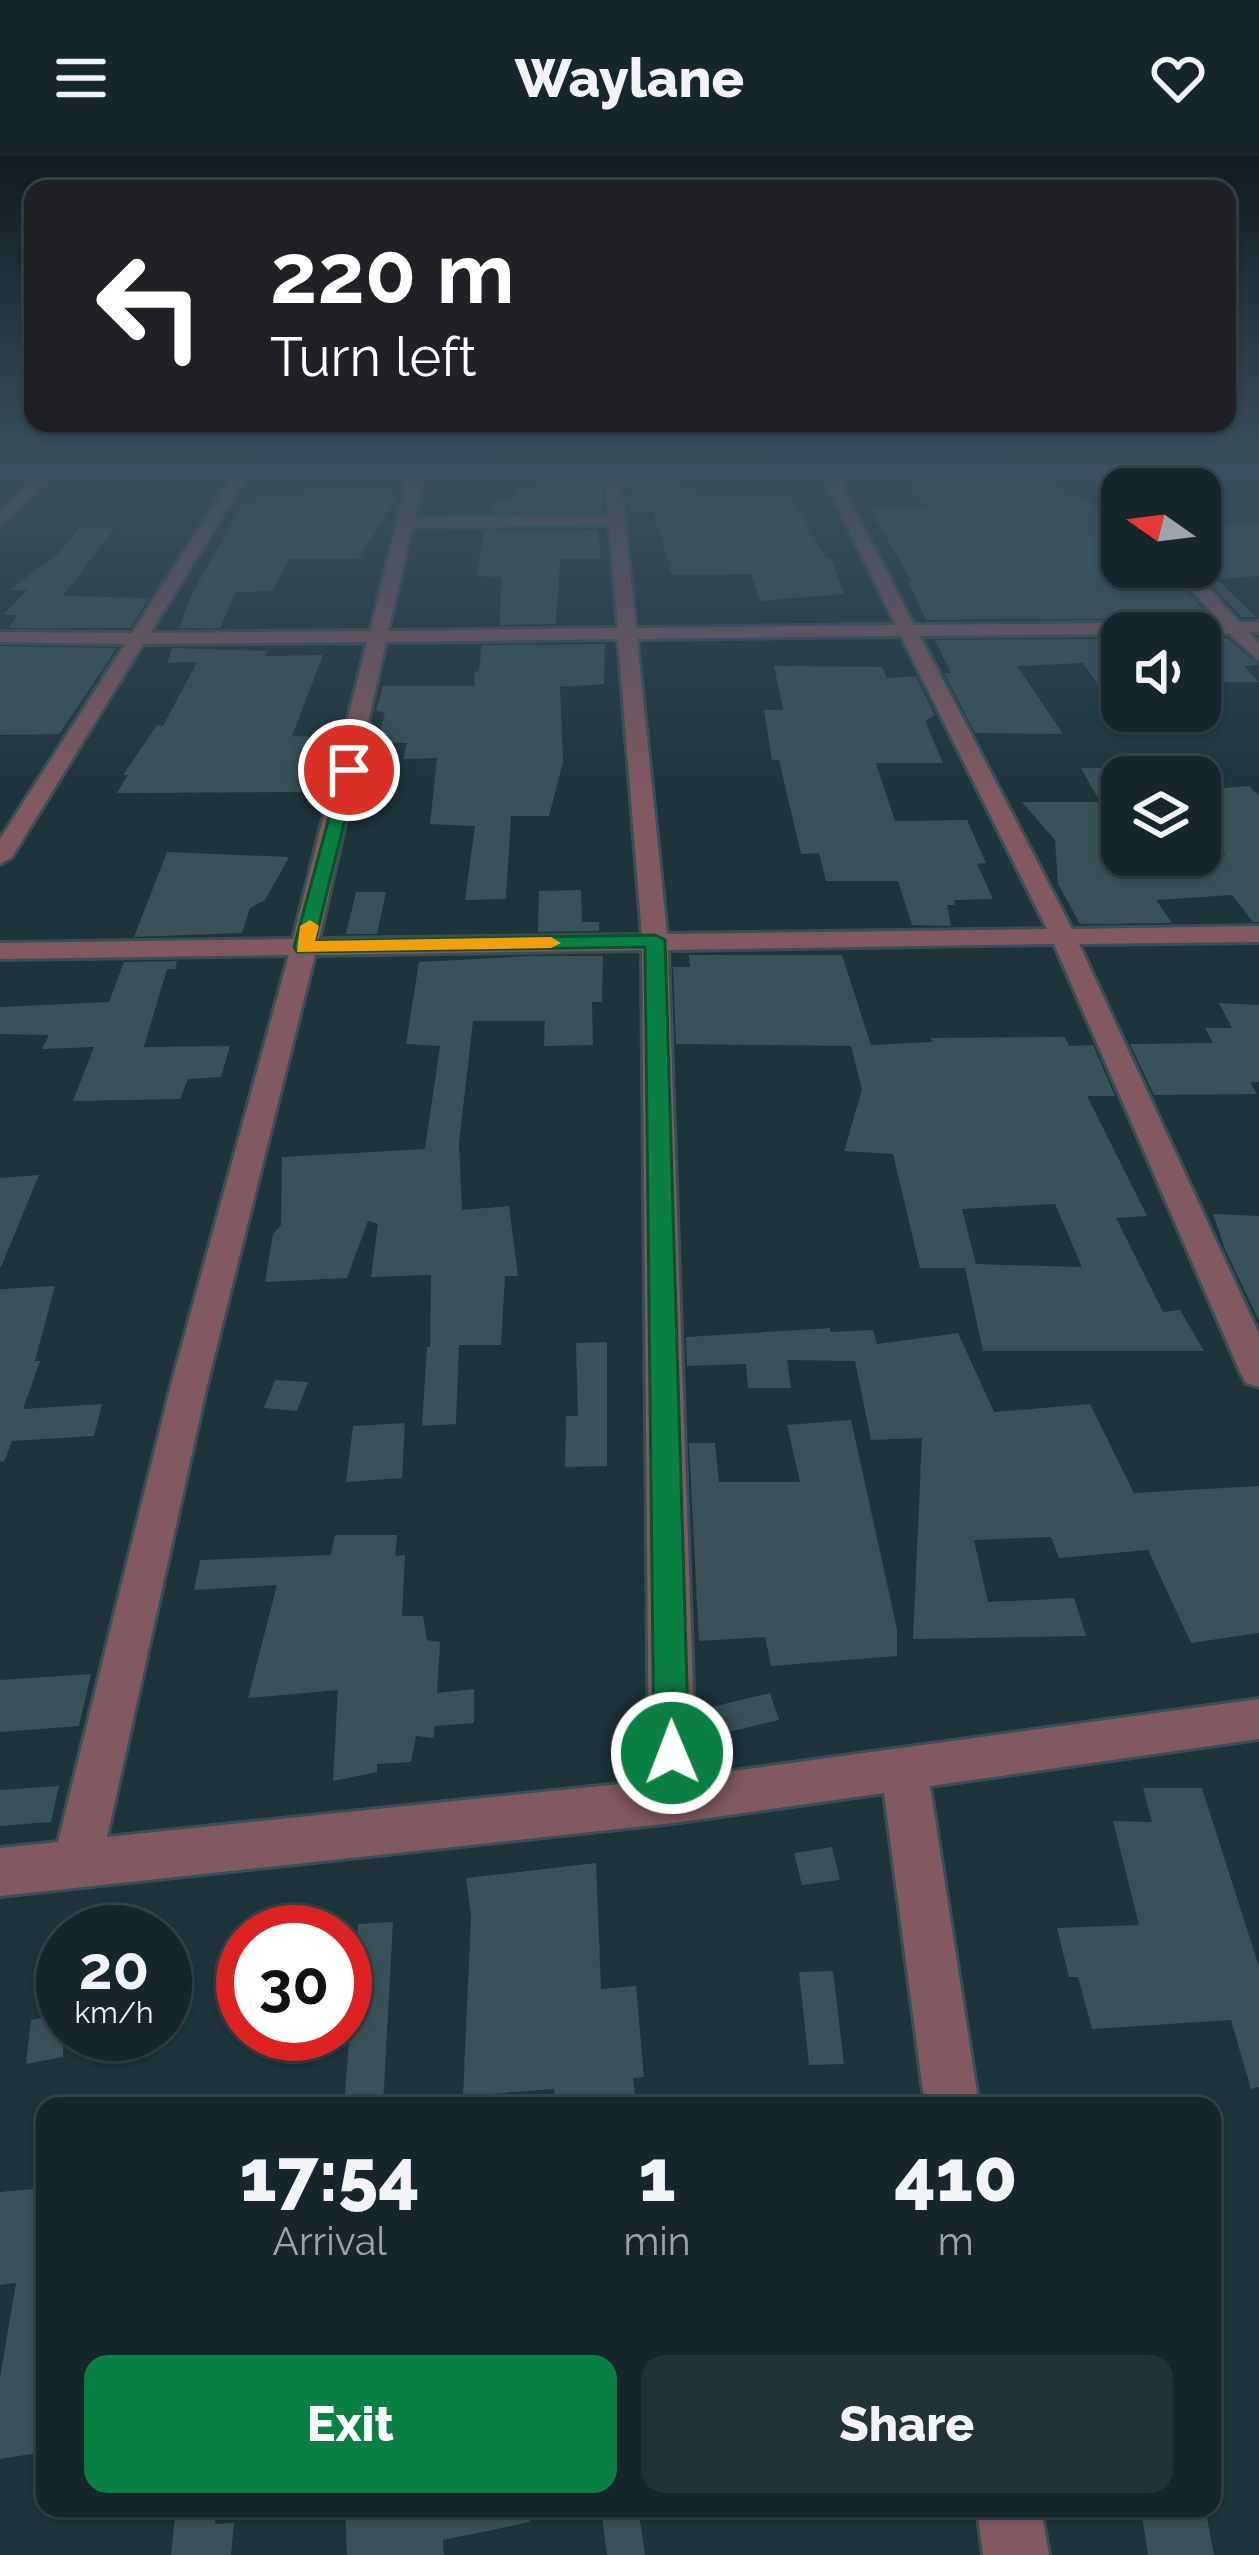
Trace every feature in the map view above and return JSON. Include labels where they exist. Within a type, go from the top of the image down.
[{"type":"street","points":[[0,857],[175,580]]},
{"type":"street","points":[[77,1863],[189,1385],[395,580]]},
{"type":"street","points":[[620,580],[655,940],[673,1801]]},
{"type":"street","points":[[879,580],[1062,934],[1259,1374]]},
{"type":"street","points":[[1199,588],[1259,655]]},
{"type":"street","points":[[0,637],[1259,627]]},
{"type":"street","points":[[0,951],[1259,934]]},
{"type":"street","points":[[0,1872],[673,1801],[1259,1720]]},
{"type":"street","points":[[904,1768],[951,2097]]},
{"type":"street","points":[[1010,2517],[1016,2555]]},
{"type":"building","points":[[23,580],[75,580],[63,596],[149,598],[130,628],[8,628],[18,615],[3,615],[27,590],[9,590]]},
{"type":"building","points":[[200,580],[279,580],[273,591],[236,592],[220,628],[179,628]]},
{"type":"building","points":[[501,580],[559,580],[556,624],[500,625]]},
{"type":"building","points":[[753,580],[839,580],[844,594],[760,601]]},
{"type":"building","points":[[1101,580],[1101,588],[1185,588],[1205,612],[1101,612],[1101,619],[926,620],[908,581]]},
{"type":"building","points":[[1221,583],[1256,617],[1241,617],[1214,588],[1221,588]]},
{"type":"building","points":[[1221,638],[1259,665],[1244,666],[1259,682],[1221,682]]},
{"type":"building","points":[[1101,639],[1101,685],[1083,663],[1017,666],[1063,734],[975,733],[944,673],[951,673],[935,640]]},
{"type":"building","points":[[605,644],[604,684],[560,687],[563,762],[549,816],[511,816],[506,899],[465,900],[475,826],[430,824],[437,758],[403,759],[407,743],[377,743],[385,713],[376,710],[383,686],[475,686],[482,645]]},
{"type":"building","points":[[0,646],[117,648],[59,734],[0,735]]},
{"type":"building","points":[[172,648],[268,651],[264,656],[323,655],[292,736],[328,737],[306,792],[117,793],[128,775],[123,775],[157,725],[163,726],[197,662],[167,663]]},
{"type":"building","points":[[774,666],[882,667],[887,678],[916,676],[935,715],[925,721],[943,763],[876,763],[895,821],[967,820],[986,863],[977,864],[993,899],[954,900],[955,905],[947,905],[951,926],[912,925],[898,881],[826,881],[819,853],[801,854],[779,760],[772,760],[764,710],[783,710]]},
{"type":"building","points":[[1081,768],[1101,768],[1101,876],[1221,876],[1221,855],[1226,855],[1221,850],[1221,788],[1249,786],[1259,796],[1259,922],[1253,922],[1232,895],[1156,900],[1172,923],[1080,924],[1058,884],[1055,840],[1022,802],[1100,802]]},
{"type":"building","points":[[167,852],[289,857],[265,900],[250,908],[242,933],[134,937]]},
{"type":"building","points":[[581,890],[582,922],[599,922],[599,931],[538,932],[539,891]]},
{"type":"building","points":[[356,892],[386,892],[377,934],[346,934]]},
{"type":"building","points":[[689,955],[842,955],[871,1045],[932,1042],[931,1038],[1065,1037],[1069,1046],[1093,1045],[1115,1096],[1087,1096],[1147,1216],[1116,1218],[1163,1312],[1180,1310],[1204,1351],[983,1351],[965,1268],[920,1268],[893,1154],[844,1151],[862,1090],[851,1046],[859,1046],[676,1044],[673,967],[690,967]],"holes":[[[1055,1204],[1082,1267],[976,1264],[962,1209]]]},
{"type":"building","points":[[603,956],[602,1002],[592,1002],[593,1045],[544,1046],[545,1021],[473,1021],[459,1143],[462,1210],[509,1206],[518,1276],[505,1276],[501,1345],[459,1345],[456,1424],[422,1426],[431,1275],[371,1277],[378,1224],[368,1221],[347,1278],[265,1282],[273,1234],[281,1225],[282,1157],[425,1149],[440,1046],[406,1044],[419,962]]},
{"type":"building","points":[[177,961],[175,969],[167,969],[144,1047],[230,1046],[221,1077],[188,1079],[180,1099],[73,1101],[94,1047],[42,1049],[49,1035],[0,1034],[0,1007],[109,1002],[124,962]]},
{"type":"building","points":[[1219,1003],[1259,1005],[1259,1082],[1250,1082],[1257,1094],[1154,1095],[1130,1044],[1213,1043],[1205,1028],[1232,1028]]},
{"type":"building","points":[[39,1175],[1,1267],[0,1267],[0,1178]]},
{"type":"building","points":[[1213,1214],[1259,1216],[1259,1321],[1225,1249]]},
{"type":"building","points":[[55,1286],[35,1361],[40,1361],[23,1409],[102,1404],[94,1436],[12,1441],[4,1462],[0,1461],[0,1289]]},
{"type":"building","points":[[830,1328],[831,1332],[873,1330],[877,1344],[958,1333],[994,1412],[1090,1404],[1134,1493],[1259,1486],[1259,1633],[1191,1643],[1148,1550],[1059,1558],[1051,1537],[974,1540],[988,1602],[1074,1598],[1086,1636],[913,1639],[922,1438],[871,1440],[855,1361],[787,1360],[791,1388],[748,1388],[746,1364],[687,1366],[686,1337]]},
{"type":"building","points":[[607,1342],[607,1466],[565,1467],[566,1416],[578,1416],[576,1343]]},
{"type":"building","points":[[275,1380],[308,1382],[297,1411],[264,1408]]},
{"type":"building","points":[[851,1420],[897,1629],[897,1656],[771,1666],[765,1637],[699,1641],[689,1443],[715,1443],[719,1482],[800,1482],[787,1425]]},
{"type":"building","points":[[405,1423],[402,1478],[346,1482],[353,1426]]},
{"type":"building","points":[[335,1535],[397,1535],[395,1556],[405,1555],[402,1616],[423,1616],[427,1640],[440,1642],[437,1693],[474,1689],[474,1723],[434,1726],[434,1738],[416,1736],[411,1762],[377,1764],[377,1772],[333,1781],[338,1690],[248,1698],[277,1585],[194,1590],[200,1560],[331,1555]]},
{"type":"building","points":[[91,1674],[79,1726],[0,1732],[0,1680]]},
{"type":"building","points":[[770,1693],[779,1720],[721,1734],[712,1707]]},
{"type":"building","points":[[59,1786],[51,1822],[0,1826],[0,1790]]},
{"type":"building","points":[[1143,1788],[1202,1788],[1259,1967],[1259,2087],[1251,2089],[1231,2020],[1092,2029],[1078,1977],[1069,1977],[1057,1928],[1139,1925],[1113,1821],[1152,1822]]},
{"type":"building","points":[[832,1847],[840,1880],[802,1885],[794,1853]]},
{"type":"building","points":[[596,1863],[601,1989],[636,1986],[644,2077],[633,2078],[635,2097],[555,2097],[554,2089],[463,2096],[471,1916],[466,1878]]},
{"type":"building","points":[[393,1922],[383,2097],[345,2097],[347,2061],[372,2061],[372,1923]]},
{"type":"building","points":[[833,1971],[844,2064],[809,2065],[799,1972]]},
{"type":"building","points":[[36,2019],[36,2061],[42,2061],[26,2064],[31,2020]]},
{"type":"building","points":[[36,2189],[36,2453],[0,2459],[0,2378],[16,2283],[0,2285],[0,2192]]},
{"type":"building","points":[[175,2517],[215,2517],[215,2524],[234,2523],[231,2555],[171,2555]]},
{"type":"building","points":[[345,2517],[530,2517],[530,2522],[443,2540],[444,2555],[347,2555]]},
{"type":"building","points":[[602,2517],[639,2517],[645,2555],[607,2555]]},
{"type":"building","points":[[1142,2517],[1207,2517],[1214,2555],[1148,2555]]},
{"type":"slow traffic","points":[[310,926],[304,947],[551,943]]},
{"type":"route","points":[[349,770],[304,947],[655,940],[672,1753]]}]
